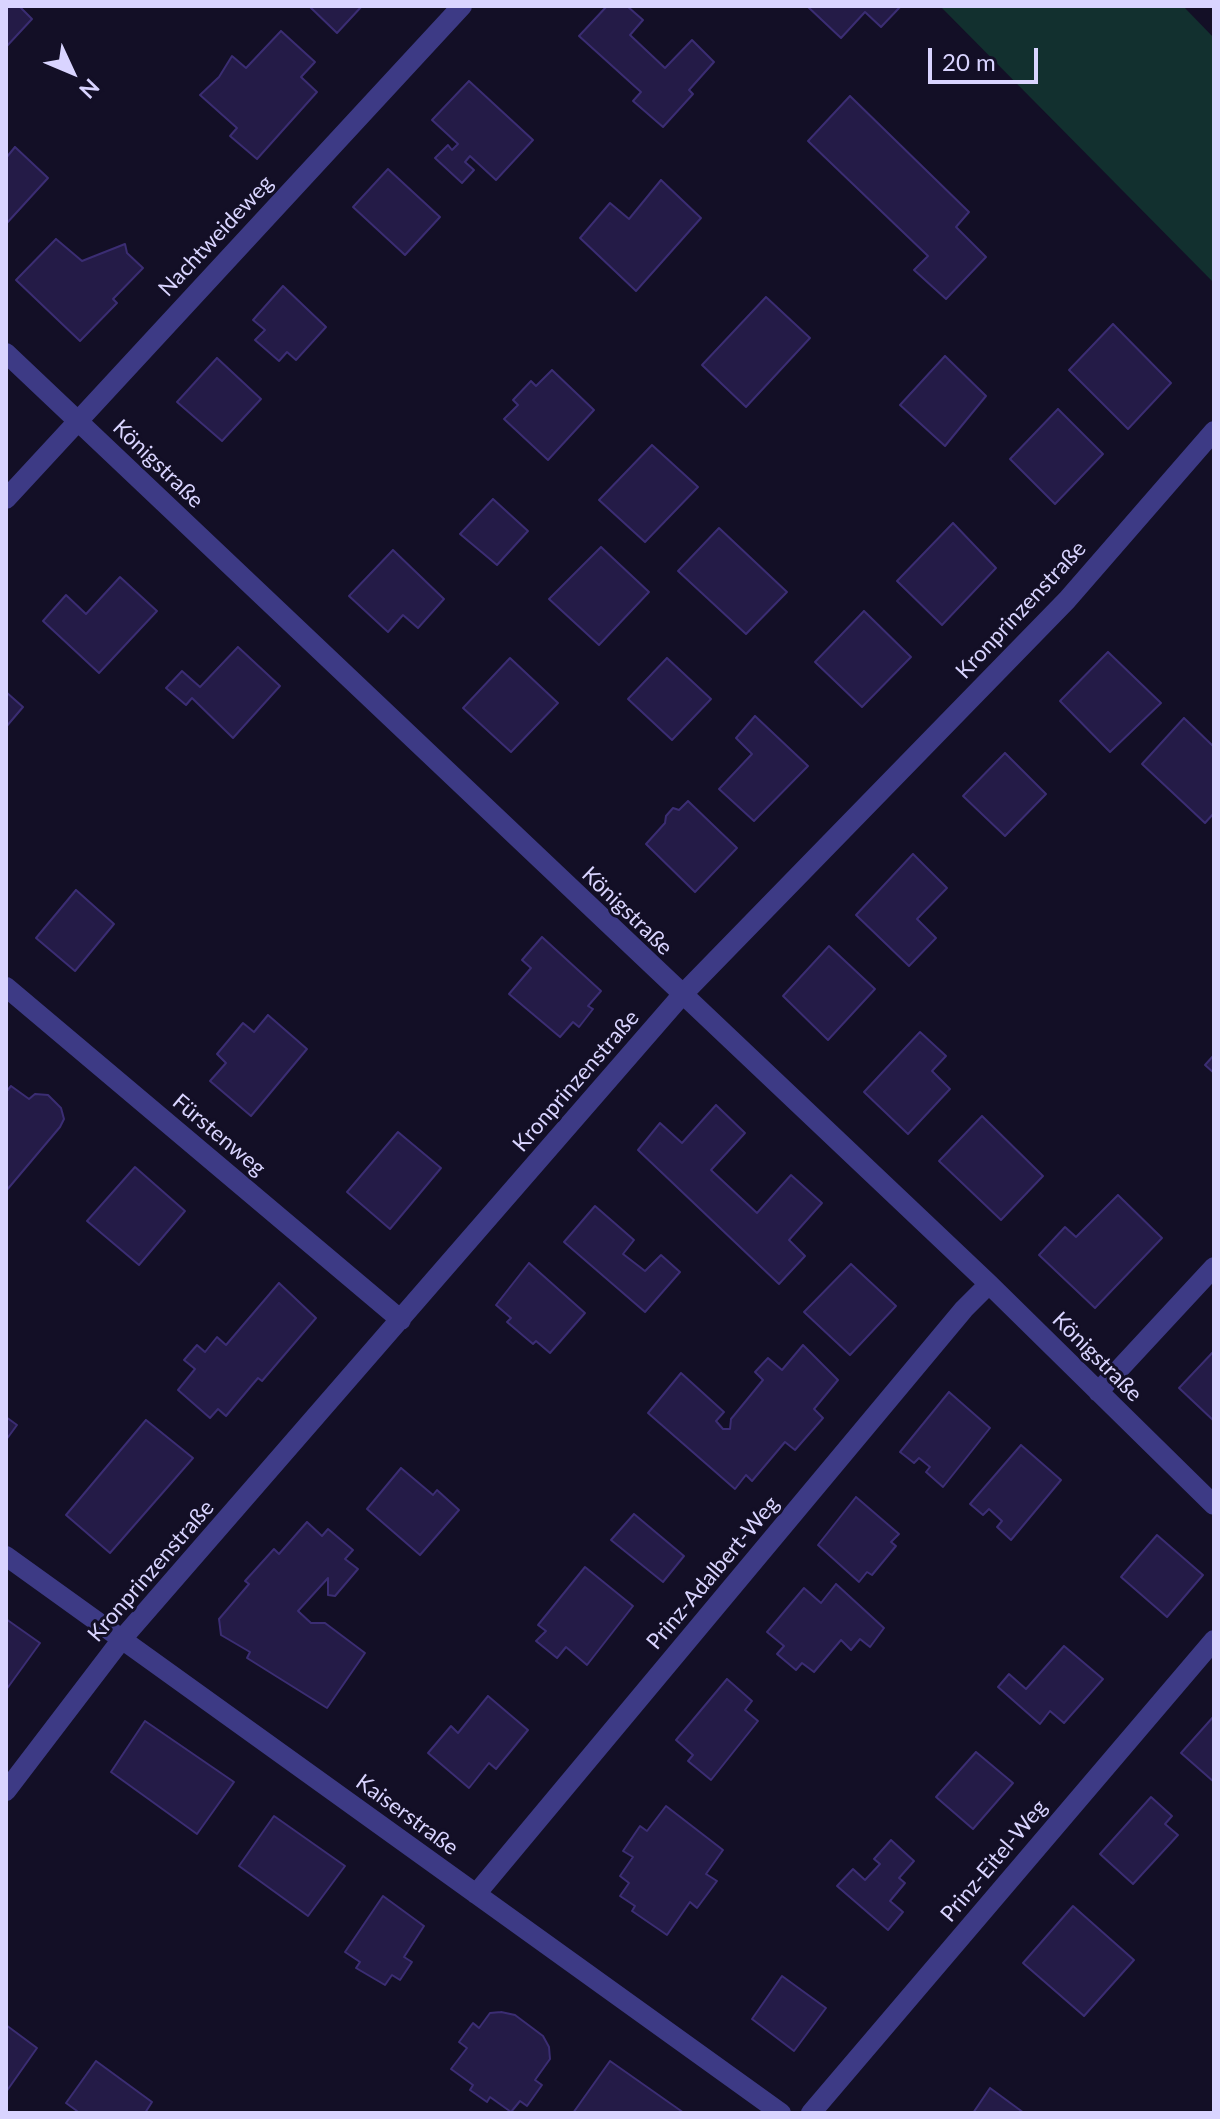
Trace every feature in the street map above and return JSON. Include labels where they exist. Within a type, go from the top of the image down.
[{"type":"street","name":"Nachtweideweg","points":[[6,499],[462,6]]},
{"type":"street","name":"Königstraße","points":[[6,353],[989,1284],[1214,1505]]},
{"type":"street","name":"Kronprinzenstraße","points":[[6,1791],[122,1639],[682,995],[1057,611],[1214,431]]},
{"type":"street","name":"Fürstenweg","points":[[6,987],[401,1320]]},
{"type":"street","points":[[1098,1392],[1214,1267]]},
{"type":"street","name":"Prinz-Adalbert-Weg","points":[[476,1894],[964,1309],[989,1284]]},
{"type":"street","name":"Kaiserstraße","points":[[6,1556],[781,2113]]},
{"type":"street","name":"Prinz-Eitel-Weg","points":[[811,2113],[1214,1640]]},
{"type":"green space","points":[[940,6],[1183,6],[1214,38],[1214,283]]},
{"type":"building","points":[[6,6],[19,6],[32,19],[6,47]]},
{"type":"building","points":[[309,6],[362,6],[337,33]]},
{"type":"building","points":[[607,6],[627,6],[643,20],[630,35],[665,68],[692,40],[714,62],[689,90],[693,94],[663,127],[633,101],[641,92],[579,36]]},
{"type":"building","points":[[807,6],[901,6],[881,27],[865,12],[841,38]]},
{"type":"building","points":[[281,31],[315,62],[301,77],[317,92],[257,159],[230,136],[237,128],[200,95],[219,77],[232,56],[246,68]]},
{"type":"building","points":[[469,81],[533,140],[496,180],[470,156],[465,162],[474,170],[462,183],[435,158],[448,145],[452,150],[458,144],[432,120]]},
{"type":"building","points":[[850,96],[969,212],[956,227],[986,257],[946,299],[914,270],[928,256],[808,141]]},
{"type":"building","points":[[15,147],[48,178],[6,224],[6,158]]},
{"type":"building","points":[[388,169],[440,217],[405,255],[353,207]]},
{"type":"building","points":[[661,180],[701,218],[636,291],[580,238],[610,203],[629,219]]},
{"type":"building","points":[[56,239],[82,261],[125,244],[127,253],[143,268],[113,299],[117,303],[80,341],[16,280]]},
{"type":"building","points":[[283,286],[326,327],[296,360],[287,352],[279,361],[255,340],[265,330],[253,320]]},
{"type":"building","points":[[766,297],[810,338],[746,407],[702,365]]},
{"type":"building","points":[[1113,324],[1171,383],[1128,429],[1069,370]]},
{"type":"building","points":[[945,356],[986,396],[945,446],[900,405]]},
{"type":"building","points":[[217,358],[261,399],[222,441],[177,402]]},
{"type":"building","points":[[552,370],[594,410],[548,460],[504,419],[518,405],[513,400],[531,381],[536,386]]},
{"type":"building","points":[[1058,409],[1103,454],[1055,504],[1010,459]]},
{"type":"building","points":[[652,445],[698,487],[645,542],[599,500]]},
{"type":"building","points":[[493,499],[528,531],[497,565],[460,534]]},
{"type":"building","points":[[953,523],[996,568],[942,625],[897,581]]},
{"type":"building","points":[[719,528],[787,592],[746,634],[678,571]]},
{"type":"building","points":[[601,547],[649,592],[599,645],[549,599]]},
{"type":"building","points":[[393,550],[444,599],[418,628],[403,615],[388,632],[349,596]]},
{"type":"building","points":[[120,577],[157,611],[99,673],[43,621],[66,595],[86,614]]},
{"type":"building","points":[[864,611],[911,657],[862,707],[815,662]]},
{"type":"building","points":[[238,647],[280,686],[233,738],[192,698],[186,705],[166,688],[182,671],[200,687]]},
{"type":"building","points":[[1108,652],[1161,703],[1110,752],[1060,701]]},
{"type":"building","points":[[510,658],[558,703],[511,752],[463,708]]},
{"type":"building","points":[[667,658],[711,699],[672,740],[628,699]]},
{"type":"building","points":[[6,692],[23,707],[6,727]]},
{"type":"building","points":[[755,716],[808,766],[754,821],[719,789],[752,754],[736,738]]},
{"type":"building","points":[[1184,718],[1214,747],[1214,813],[1205,823],[1142,764]]},
{"type":"building","points":[[1005,753],[1046,794],[1005,836],[963,796]]},
{"type":"building","points":[[688,801],[737,848],[695,892],[646,844],[665,823],[666,816],[673,808],[679,810]]},
{"type":"building","points":[[913,854],[947,888],[917,919],[936,938],[909,966],[856,915]]},
{"type":"building","points":[[76,890],[114,924],[75,971],[36,938]]},
{"type":"building","points":[[542,937],[601,991],[588,1006],[593,1009],[579,1027],[573,1022],[560,1037],[509,994],[531,968],[522,960]]},
{"type":"building","points":[[829,946],[875,989],[828,1040],[783,996]]},
{"type":"building","points":[[268,1015],[307,1049],[251,1116],[210,1081],[226,1063],[217,1054],[243,1023],[254,1032]]},
{"type":"building","points":[[920,1032],[946,1056],[932,1071],[950,1089],[908,1134],[864,1092]]},
{"type":"building","points":[[1214,1055],[1214,1073],[1205,1065]]},
{"type":"building","points":[[11,1086],[29,1099],[35,1094],[48,1095],[61,1108],[64,1119],[6,1191],[6,1092]]},
{"type":"building","points":[[716,1105],[745,1133],[711,1170],[757,1213],[791,1175],[822,1203],[789,1240],[805,1256],[779,1284],[638,1150],[660,1123],[682,1143]]},
{"type":"building","points":[[982,1116],[1043,1176],[1001,1220],[939,1161]]},
{"type":"building","points":[[398,1132],[441,1168],[390,1229],[347,1192]]},
{"type":"building","points":[[135,1167],[185,1211],[139,1265],[87,1221]]},
{"type":"building","points":[[1118,1195],[1162,1238],[1095,1308],[1039,1255],[1065,1227],[1076,1237]]},
{"type":"building","points":[[595,1206],[634,1240],[623,1254],[645,1271],[661,1255],[680,1272],[645,1312],[564,1242]]},
{"type":"building","points":[[529,1263],[585,1313],[550,1353],[536,1341],[533,1344],[507,1322],[511,1318],[496,1305]]},
{"type":"building","points":[[851,1264],[896,1306],[850,1355],[804,1312]]},
{"type":"building","points":[[279,1283],[316,1318],[262,1381],[258,1378],[226,1416],[218,1409],[210,1418],[178,1390],[195,1369],[184,1360],[197,1345],[205,1352],[217,1337],[226,1345]]},
{"type":"building","points":[[803,1345],[838,1380],[814,1409],[823,1418],[795,1450],[785,1442],[752,1481],[746,1475],[735,1489],[648,1413],[681,1373],[724,1412],[716,1421],[723,1429],[730,1429],[731,1419],[763,1380],[755,1372],[768,1358],[782,1370]]},
{"type":"building","points":[[1214,1351],[1214,1421],[1179,1388]]},
{"type":"building","points":[[949,1392],[990,1428],[943,1487],[926,1472],[930,1467],[919,1458],[914,1463],[900,1452]]},
{"type":"building","points":[[6,1417],[17,1425],[6,1440]]},
{"type":"building","points":[[146,1420],[193,1458],[110,1553],[66,1515]]},
{"type":"building","points":[[1021,1445],[1061,1480],[1011,1540],[997,1527],[1002,1521],[989,1509],[983,1515],[970,1504]]},
{"type":"building","points":[[401,1468],[433,1495],[437,1490],[459,1510],[420,1555],[367,1509]]},
{"type":"building","points":[[856,1497],[899,1534],[891,1542],[896,1546],[872,1575],[867,1572],[859,1582],[818,1545]]},
{"type":"building","points":[[634,1514],[684,1556],[663,1582],[611,1540]]},
{"type":"building","points":[[307,1522],[322,1536],[328,1529],[353,1550],[345,1559],[358,1569],[335,1596],[328,1595],[328,1578],[298,1611],[311,1623],[325,1623],[365,1653],[327,1708],[247,1658],[250,1652],[221,1635],[219,1619],[249,1584],[245,1581],[274,1549],[279,1554]]},
{"type":"building","points":[[1157,1535],[1203,1575],[1167,1617],[1121,1577]]},
{"type":"building","points":[[585,1567],[633,1606],[587,1665],[566,1647],[557,1658],[536,1641],[546,1631],[538,1625]]},
{"type":"building","points":[[836,1584],[884,1628],[870,1647],[860,1639],[851,1650],[841,1640],[814,1672],[802,1663],[796,1670],[777,1654],[784,1646],[767,1632],[804,1588],[821,1603]]},
{"type":"building","points":[[6,1619],[40,1643],[6,1690]]},
{"type":"building","points":[[1064,1646],[1103,1679],[1064,1723],[1050,1711],[1040,1724],[998,1687],[1009,1674],[1026,1689]]},
{"type":"building","points":[[727,1679],[752,1701],[745,1710],[758,1721],[711,1780],[688,1761],[693,1755],[676,1740]]},
{"type":"building","points":[[488,1696],[528,1730],[496,1769],[489,1763],[469,1788],[428,1753],[451,1726],[458,1733]]},
{"type":"building","points":[[1214,1716],[1214,1782],[1181,1753]]},
{"type":"building","points":[[145,1721],[234,1782],[197,1834],[111,1772]]},
{"type":"building","points":[[976,1752],[1013,1783],[973,1829],[936,1797]]},
{"type":"building","points":[[1151,1797],[1172,1816],[1165,1824],[1178,1835],[1133,1884],[1100,1854]]},
{"type":"building","points":[[666,1806],[723,1850],[706,1874],[717,1881],[697,1908],[690,1902],[667,1935],[632,1911],[635,1906],[620,1896],[629,1883],[620,1876],[633,1857],[623,1851],[640,1826],[647,1831]]},
{"type":"building","points":[[274,1816],[345,1866],[308,1916],[239,1866]]},
{"type":"building","points":[[891,1840],[914,1861],[899,1878],[905,1883],[890,1901],[903,1912],[888,1930],[837,1886],[853,1869],[865,1880],[880,1864],[874,1859]]},
{"type":"building","points":[[383,1896],[424,1926],[404,1957],[412,1962],[400,1980],[392,1975],[385,1985],[356,1968],[360,1962],[345,1952]]},
{"type":"building","points":[[1073,1906],[1134,1960],[1084,2016],[1023,1963]]},
{"type":"building","points":[[782,1976],[826,2008],[794,2051],[752,2019]]},
{"type":"building","points":[[490,2013],[515,2015],[543,2036],[549,2047],[550,2059],[535,2080],[542,2085],[527,2106],[520,2101],[511,2112],[490,2097],[487,2102],[470,2090],[473,2085],[451,2069],[467,2048],[459,2042],[473,2023],[479,2028]]},
{"type":"building","points":[[6,2025],[37,2048],[6,2092]]},
{"type":"building","points":[[96,2061],[152,2102],[145,2113],[75,2113],[77,2111],[66,2103]]},
{"type":"building","points":[[610,2061],[684,2113],[573,2113]]},
{"type":"building","points":[[990,2088],[1024,2113],[973,2113]]}]
